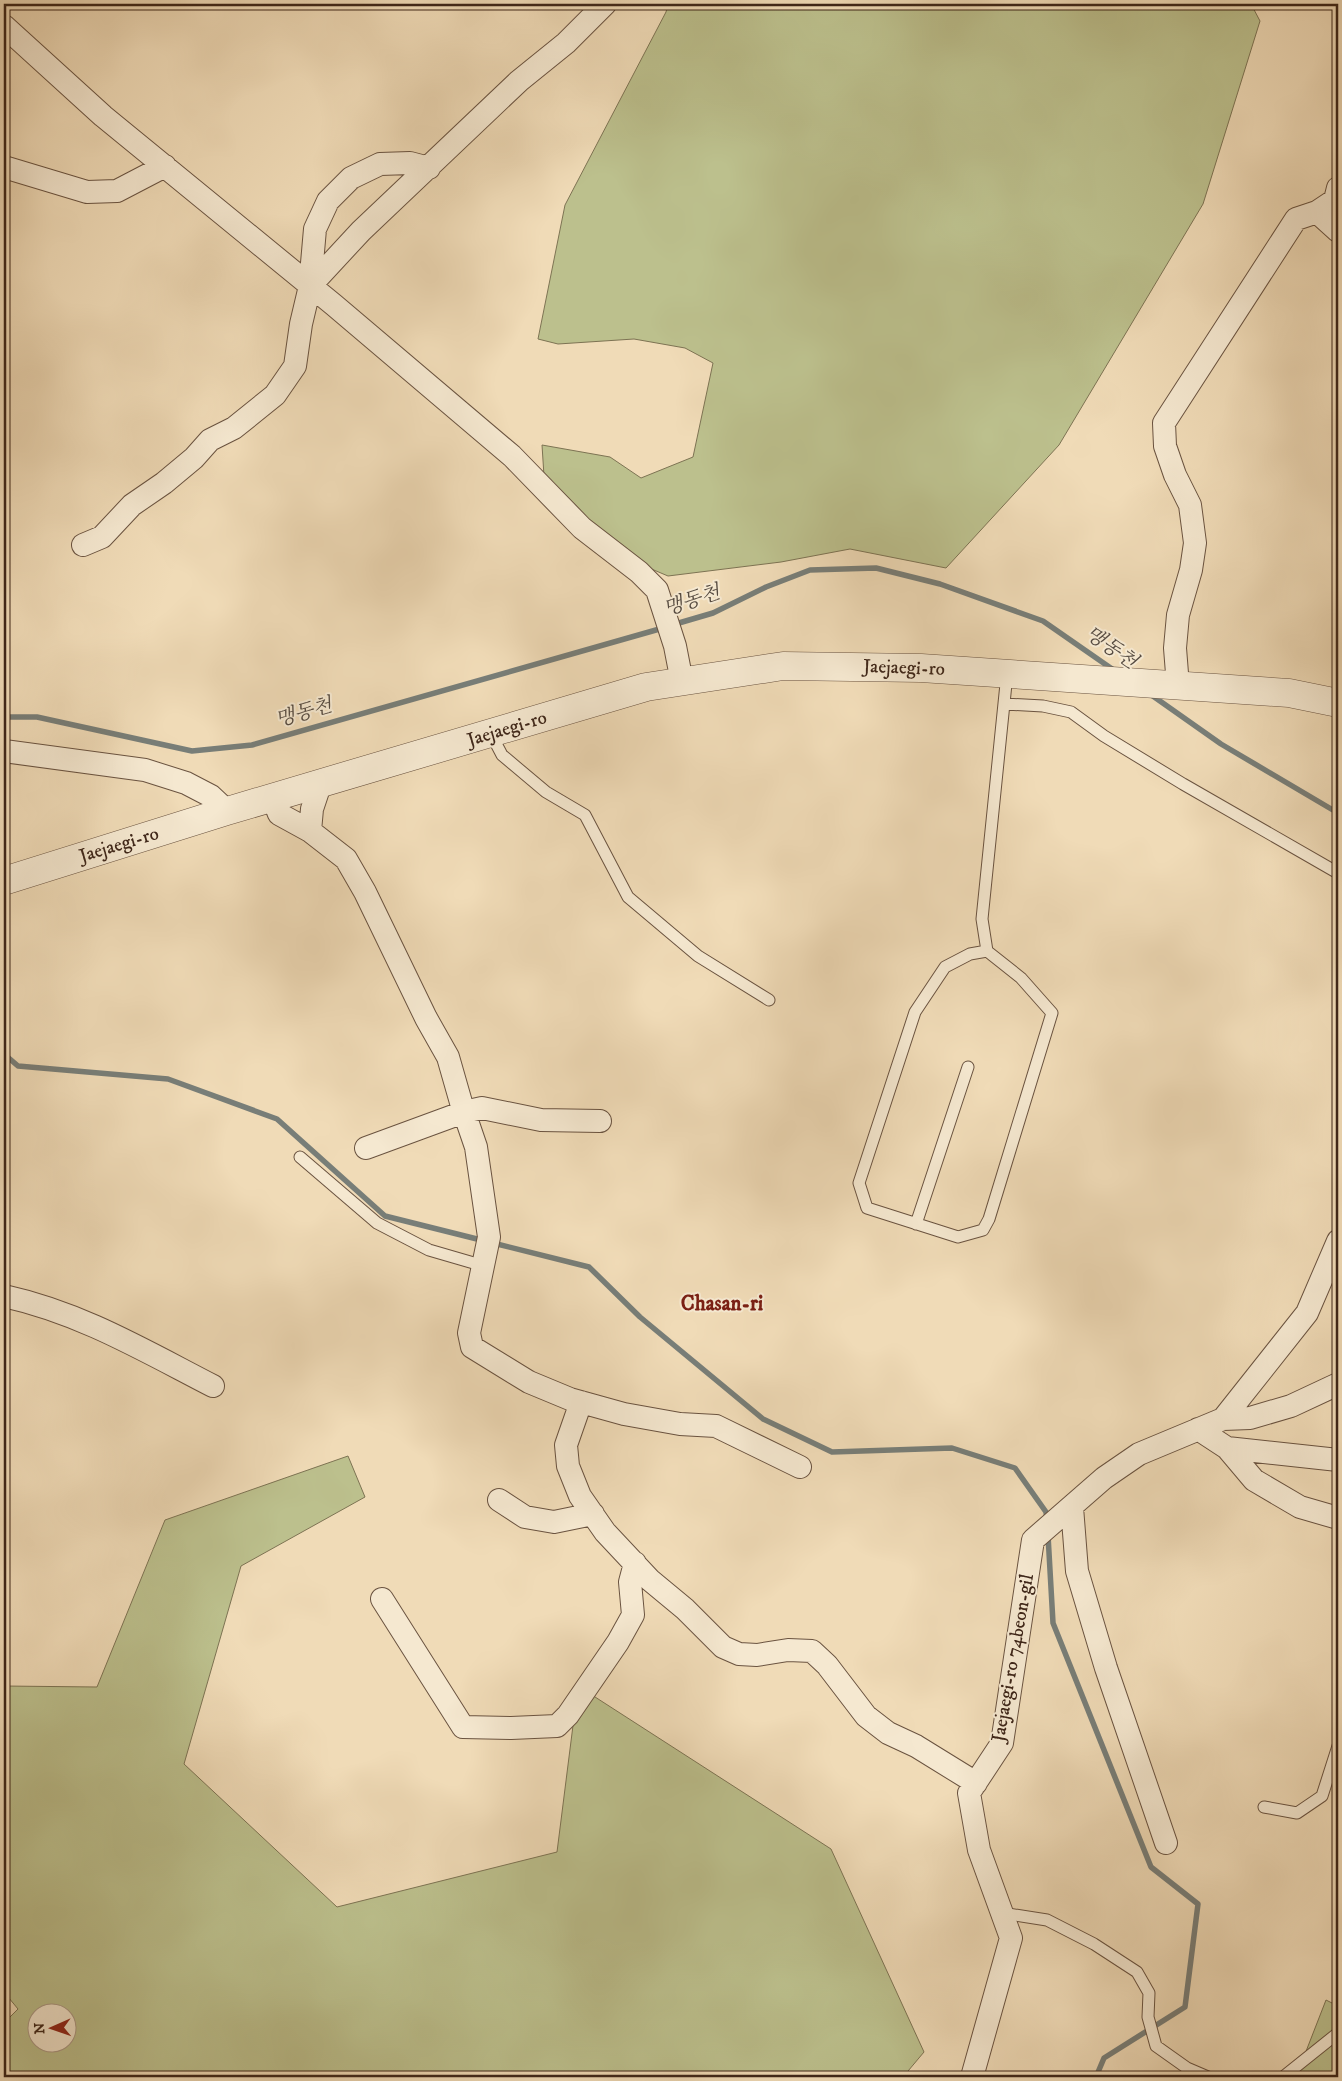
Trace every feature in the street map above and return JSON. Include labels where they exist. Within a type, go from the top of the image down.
[{"type":"street","points":[[310,286],[361,231],[519,81],[566,43],[604,4]]},
{"type":"street","points":[[9,37],[512,456],[582,528],[639,572],[657,590],[675,646],[682,682]]},
{"type":"street","points":[[83,545],[102,537],[132,505],[172,477],[194,458],[210,440],[234,428],[275,395],[295,366],[301,324],[310,286],[315,229],[328,201],[351,178],[380,164],[410,163],[428,168]]},
{"type":"street","points":[[4,167],[87,192],[117,190],[165,166]]},
{"type":"street","points":[[1338,188],[1335,200],[1317,212],[1296,219],[1164,423],[1165,446],[1175,475],[1190,505],[1195,543],[1191,570],[1178,615],[1173,686],[1289,693],[1338,703]]},
{"type":"street","points":[[1317,212],[1338,231]]},
{"type":"street","name":"Jaejaegi-ro","points":[[4,881],[227,811],[273,799],[646,687],[783,666],[922,668],[1173,686]]},
{"type":"street","points":[[4,751],[145,770],[186,783],[210,796],[227,811]]},
{"type":"street","points":[[310,831],[312,809],[320,785]]},
{"type":"street","points":[[273,799],[279,814],[310,831],[346,859],[366,892],[389,942],[448,1057],[476,1147],[487,1252],[469,1333],[472,1347],[529,1382],[581,1402],[624,1414],[680,1424],[716,1426],[800,1467]]},
{"type":"street","points":[[366,1148],[464,1112],[482,1108],[541,1120],[600,1121]]},
{"type":"street","points":[[1223,1419],[1306,1312],[1338,1241]]},
{"type":"street","points":[[4,1296],[38,1303],[120,1336],[213,1386]]},
{"type":"street","points":[[1223,1419],[1250,1418],[1283,1409],[1338,1384]]},
{"type":"street","points":[[581,1402],[566,1445],[568,1466],[580,1496],[605,1532],[650,1580],[685,1609],[723,1648],[739,1654],[757,1655],[788,1650],[812,1651],[826,1665],[866,1716],[888,1733],[916,1746],[976,1783]]},
{"type":"street","name":"Jaejaegi-ro 74beon-gil","points":[[972,2077],[1011,1938],[979,1850],[970,1793],[1002,1743],[1034,1540],[1104,1478],[1139,1454],[1223,1419]]},
{"type":"street","points":[[1198,1429],[1227,1448],[1254,1480],[1300,1507],[1338,1518]]},
{"type":"street","points":[[1227,1448],[1338,1460]]},
{"type":"street","points":[[499,1500],[525,1516],[554,1522],[593,1514]]},
{"type":"street","points":[[1064,1513],[1077,1571],[1106,1668],[1166,1843]]},
{"type":"street","points":[[382,1599],[463,1727],[511,1728],[557,1726],[568,1715],[618,1642],[633,1615],[630,1582],[635,1563]]},
{"type":"lane","points":[[987,951],[970,954],[945,967],[914,1012],[859,1183],[867,1208],[958,1237],[983,1230],[989,1219],[1052,1012],[1021,978],[987,951],[982,919],[1004,704],[1016,674]]},
{"type":"lane","points":[[1004,704],[1043,706],[1071,712],[1104,736],[1183,784],[1338,873]]},
{"type":"lane","points":[[491,734],[502,754],[546,792],[585,815],[628,897],[698,956],[769,1000]]},
{"type":"lane","points":[[916,1224],[968,1067]]},
{"type":"lane","points":[[300,1157],[377,1224],[429,1250],[487,1252]]},
{"type":"lane","points":[[1264,1807],[1297,1812],[1322,1796],[1338,1746]]},
{"type":"lane","points":[[1002,1914],[1047,1920],[1094,1944],[1137,1972],[1149,1993],[1148,2017],[1156,2046],[1187,2068],[1208,2077]]},
{"type":"lane","points":[[1283,2077],[1338,2033]]},
{"type":"green space","points":[[668,4],[1251,4],[1260,21],[1203,204],[1059,445],[946,568],[850,549],[781,562],[668,576],[616,554],[544,476],[542,445],[610,457],[641,478],[693,457],[713,363],[685,348],[634,339],[558,344],[538,339],[565,205],[666,12]]},
{"type":"green space","points":[[348,1456],[365,1497],[241,1566],[184,1764],[337,1907],[557,1852],[578,1686],[831,1849],[924,2052],[903,2077],[4,2077],[4,2023],[18,2009],[4,1992],[4,1686],[97,1687],[165,1520]]},
{"type":"green space","points":[[1326,2000],[1338,2006],[1338,2077],[1296,2077]]},
{"type":"waterway","name":"맹동천","points":[[672,625],[713,613],[766,587],[810,570],[876,568],[940,584],[1043,621],[1115,671]]},
{"type":"waterway","name":"맹동천","points":[[4,717],[37,717],[192,751],[252,745],[663,628]]},
{"type":"waterway","name":"맹동천","points":[[1150,694],[1221,744],[1338,813]]},
{"type":"waterway","points":[[4,1054],[18,1066],[168,1079],[277,1119],[385,1216],[485,1241]]},
{"type":"waterway","points":[[493,1243],[589,1267],[640,1317],[763,1419],[832,1452],[952,1448],[1015,1468],[1046,1512],[1047,1521]]},
{"type":"waterway","points":[[1048,1535],[1053,1623],[1151,1867],[1198,1904],[1185,2007],[1104,2058],[1096,2077]]},
{"type":"district","name":"Chasan-ri","points":[[722,1304]]}]
